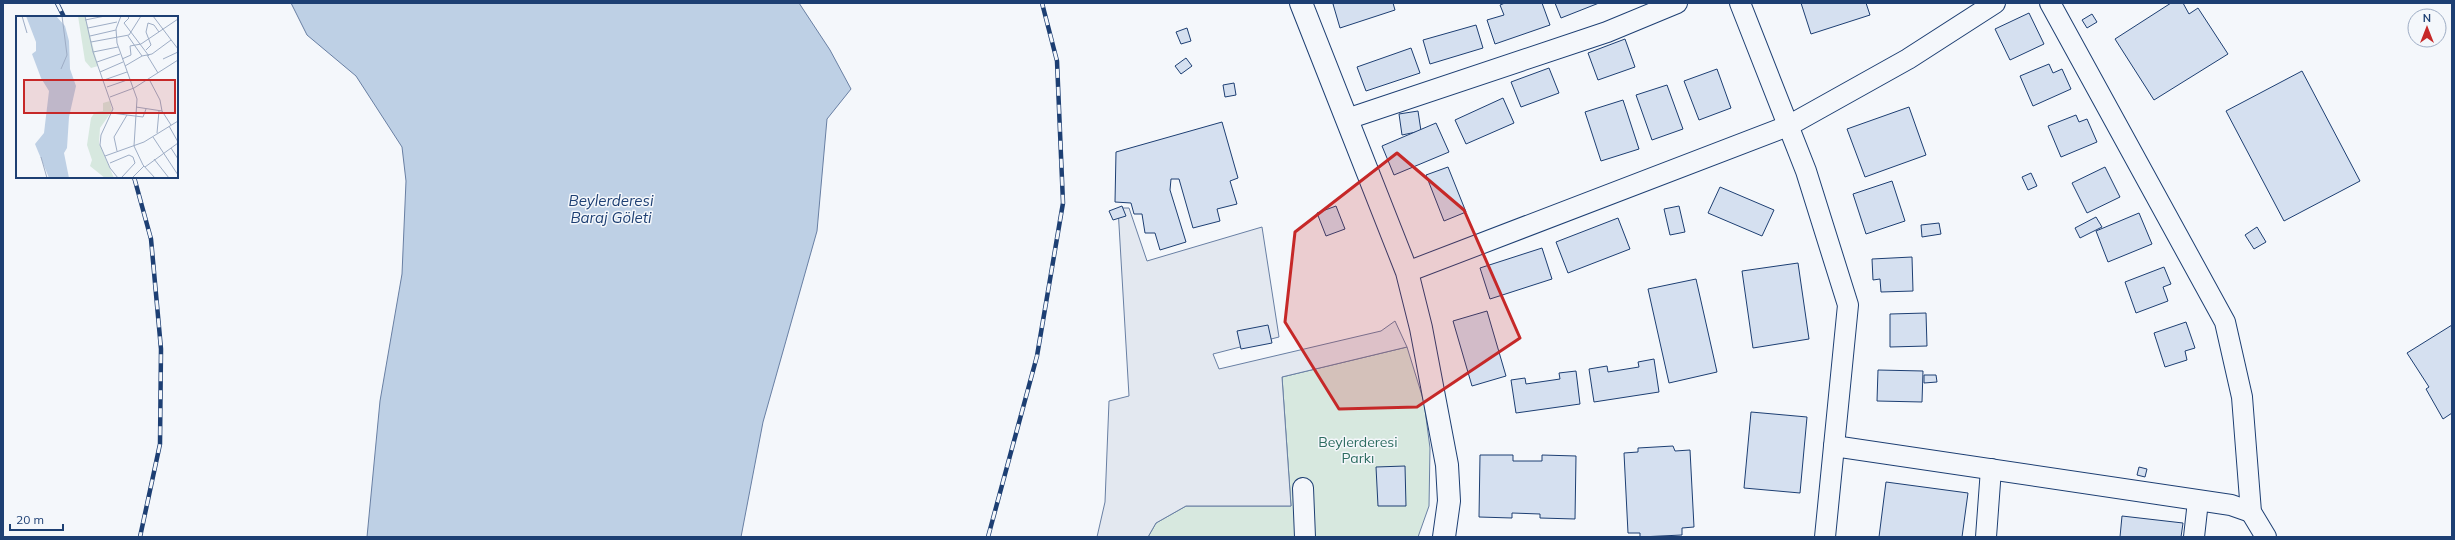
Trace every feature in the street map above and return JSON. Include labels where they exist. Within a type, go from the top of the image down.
[{"type":"main road","points":[[1301,3],[1371,184],[1407,272],[1422,328],[1447,465],[1449,502],[1444,537]]},
{"type":"street","points":[[1347,119],[1607,32],[1677,3]]},
{"type":"street","points":[[1740,3],[1806,171],[1848,305],[1825,537]]},
{"type":"street","points":[[1407,272],[1788,126],[1908,58],[1996,3]]},
{"type":"street","points":[[2050,3],[2225,322],[2242,397],[2251,512],[2266,537]]},
{"type":"street","points":[[1834,446],[2231,505],[2251,512]]},
{"type":"street","points":[[1986,537],[1992,469]]},
{"type":"street","points":[[1303,488],[1305,537]]},
{"type":"street","points":[[2194,537],[2198,501]]},
{"type":"highlighted area","points":[[1397,153],[1464,210],[1520,338],[1417,407],[1339,409],[1285,322],[1295,232]]},
{"type":"green space","name":"Beylerderesi Parkı","points":[[1407,347],[1424,402],[1430,448],[1429,506],[1418,537],[1148,537],[1156,523],[1186,506],[1291,506],[1282,377]]},
{"type":"shaded area","points":[[1118,208],[1129,208],[1147,261],[1262,227],[1279,337],[1213,354],[1219,369],[1381,331],[1395,321],[1407,347],[1282,377],[1291,506],[1186,506],[1156,523],[1148,537],[1097,537],[1105,502],[1109,401],[1129,396]]},
{"type":"water","name":"Beylerderesi Baraj Göleti","points":[[291,3],[799,3],[830,50],[851,89],[827,119],[817,231],[763,422],[741,537],[367,537],[380,401],[402,274],[406,181],[402,147],[356,76],[307,35]]},
{"type":"building","points":[[1393,3],[1395,10],[1340,28],[1333,4]]},
{"type":"building","points":[[1505,3],[1542,3],[1550,25],[1495,44],[1487,20],[1504,15],[1500,5]]},
{"type":"building","points":[[1555,3],[1599,3],[1561,18]]},
{"type":"building","points":[[1801,3],[1866,3],[1870,15],[1811,34]]},
{"type":"building","points":[[2171,3],[2183,3],[2189,14],[2198,8],[2228,54],[2154,100],[2115,39]]},
{"type":"building","points":[[2029,13],[2044,44],[2010,60],[1995,29]]},
{"type":"building","points":[[2092,14],[2097,22],[2087,28],[2082,20]]},
{"type":"building","points":[[1476,25],[1483,48],[1430,64],[1423,40]]},
{"type":"building","points":[[1187,28],[1191,41],[1181,44],[1176,32]]},
{"type":"building","points":[[1625,39],[1635,67],[1598,80],[1588,53]]},
{"type":"building","points":[[1411,48],[1420,73],[1366,91],[1357,67]]},
{"type":"building","points":[[1186,58],[1192,66],[1181,74],[1175,66]]},
{"type":"building","points":[[2049,64],[2053,73],[2062,69],[2071,89],[2033,106],[2020,76]]},
{"type":"building","points":[[1549,68],[1559,93],[1521,107],[1511,82]]},
{"type":"building","points":[[1717,69],[1731,108],[1699,120],[1684,81]]},
{"type":"building","points":[[2302,71],[2360,181],[2284,221],[2226,111]]},
{"type":"building","points":[[1234,83],[1236,95],[1225,97],[1223,85]]},
{"type":"building","points":[[1667,85],[1683,129],[1652,140],[1636,95]]},
{"type":"building","points":[[1503,98],[1514,123],[1466,144],[1455,120]]},
{"type":"building","points":[[1623,100],[1639,149],[1601,161],[1585,112]]},
{"type":"building","points":[[1909,107],[1926,155],[1865,177],[1847,129]]},
{"type":"building","points":[[1418,111],[1421,131],[1402,135],[1399,114]]},
{"type":"building","points":[[2076,115],[2079,122],[2087,119],[2097,142],[2061,157],[2048,126]]},
{"type":"building","points":[[1222,122],[1238,178],[1230,181],[1237,204],[1217,209],[1220,221],[1193,228],[1179,179],[1171,179],[1170,190],[1186,242],[1160,250],[1155,233],[1145,233],[1142,214],[1134,214],[1131,203],[1115,202],[1116,152]]},
{"type":"building","points":[[1436,123],[1449,152],[1394,175],[1382,146]]},
{"type":"building","points":[[1448,167],[1466,212],[1444,221],[1426,175]]},
{"type":"building","points":[[2105,167],[2120,197],[2087,213],[2072,183]]},
{"type":"building","points":[[2031,173],[2037,186],[2028,190],[2022,177]]},
{"type":"building","points":[[1892,181],[1905,221],[1866,234],[1853,194]]},
{"type":"building","points":[[1720,187],[1774,210],[1762,236],[1708,213]]},
{"type":"building","points":[[1122,206],[1126,216],[1113,220],[1109,211]]},
{"type":"building","points":[[1336,206],[1345,229],[1326,236],[1317,213]]},
{"type":"building","points":[[1679,206],[1685,232],[1670,235],[1664,209]]},
{"type":"building","points":[[2139,213],[2152,244],[2108,262],[2096,231]]},
{"type":"building","points":[[2096,217],[2102,227],[2080,238],[2075,228]]},
{"type":"building","points":[[1618,218],[1630,249],[1568,273],[1556,242]]},
{"type":"building","points":[[1939,223],[1941,234],[1922,237],[1921,225]]},
{"type":"building","points":[[2257,227],[2266,242],[2254,249],[2245,235]]},
{"type":"building","points":[[1542,248],[1552,279],[1490,299],[1480,268]]},
{"type":"building","points":[[1912,257],[1913,291],[1881,292],[1880,279],[1873,280],[1872,259]]},
{"type":"building","points":[[1798,263],[1809,339],[1753,348],[1742,271]]},
{"type":"building","points":[[2164,267],[2171,284],[2163,287],[2168,301],[2136,313],[2125,282]]},
{"type":"building","points":[[1696,279],[1717,372],[1669,383],[1648,289]]},
{"type":"building","points":[[1487,311],[1506,376],[1472,386],[1453,321]]},
{"type":"building","points":[[1926,313],[1927,346],[1890,347],[1890,314]]},
{"type":"building","points":[[2186,322],[2195,348],[2185,351],[2187,360],[2165,367],[2154,333]]},
{"type":"building","points":[[1268,325],[1272,343],[1241,349],[1237,331]]},
{"type":"building","points":[[2452,325],[2452,413],[2443,419],[2426,389],[2429,387],[2407,353]]},
{"type":"building","points":[[1654,359],[1659,392],[1594,402],[1589,369],[1607,366],[1608,372],[1639,367],[1638,362]]},
{"type":"building","points":[[1878,370],[1923,371],[1922,402],[1877,401]]},
{"type":"building","points":[[1576,371],[1580,404],[1516,413],[1511,380],[1525,378],[1526,384],[1560,379],[1559,373]]},
{"type":"building","points":[[1924,375],[1936,375],[1937,382],[1924,383]]},
{"type":"building","points":[[1751,412],[1807,417],[1800,493],[1744,488]]},
{"type":"building","points":[[1673,446],[1675,451],[1690,450],[1694,527],[1682,528],[1682,535],[1640,537],[1640,533],[1628,533],[1624,453],[1638,452],[1638,448]]},
{"type":"building","points":[[1480,455],[1513,455],[1513,461],[1542,461],[1542,455],[1576,456],[1575,519],[1540,518],[1540,514],[1512,513],[1512,518],[1479,517]]},
{"type":"building","points":[[1405,466],[1406,506],[1378,506],[1376,467]]},
{"type":"building","points":[[2139,467],[2147,469],[2145,477],[2137,475]]},
{"type":"building","points":[[1886,482],[1968,493],[1962,537],[1879,537]]},
{"type":"building","points":[[2122,516],[2183,523],[2181,537],[2120,537]]},
{"type":"railway","points":[[57,3],[64,16]]},
{"type":"railway","points":[[988,537],[1037,356],[1063,203],[1057,61],[1042,3]]},
{"type":"railway","points":[[134,178],[151,239],[161,349],[160,444],[140,537]]}]
